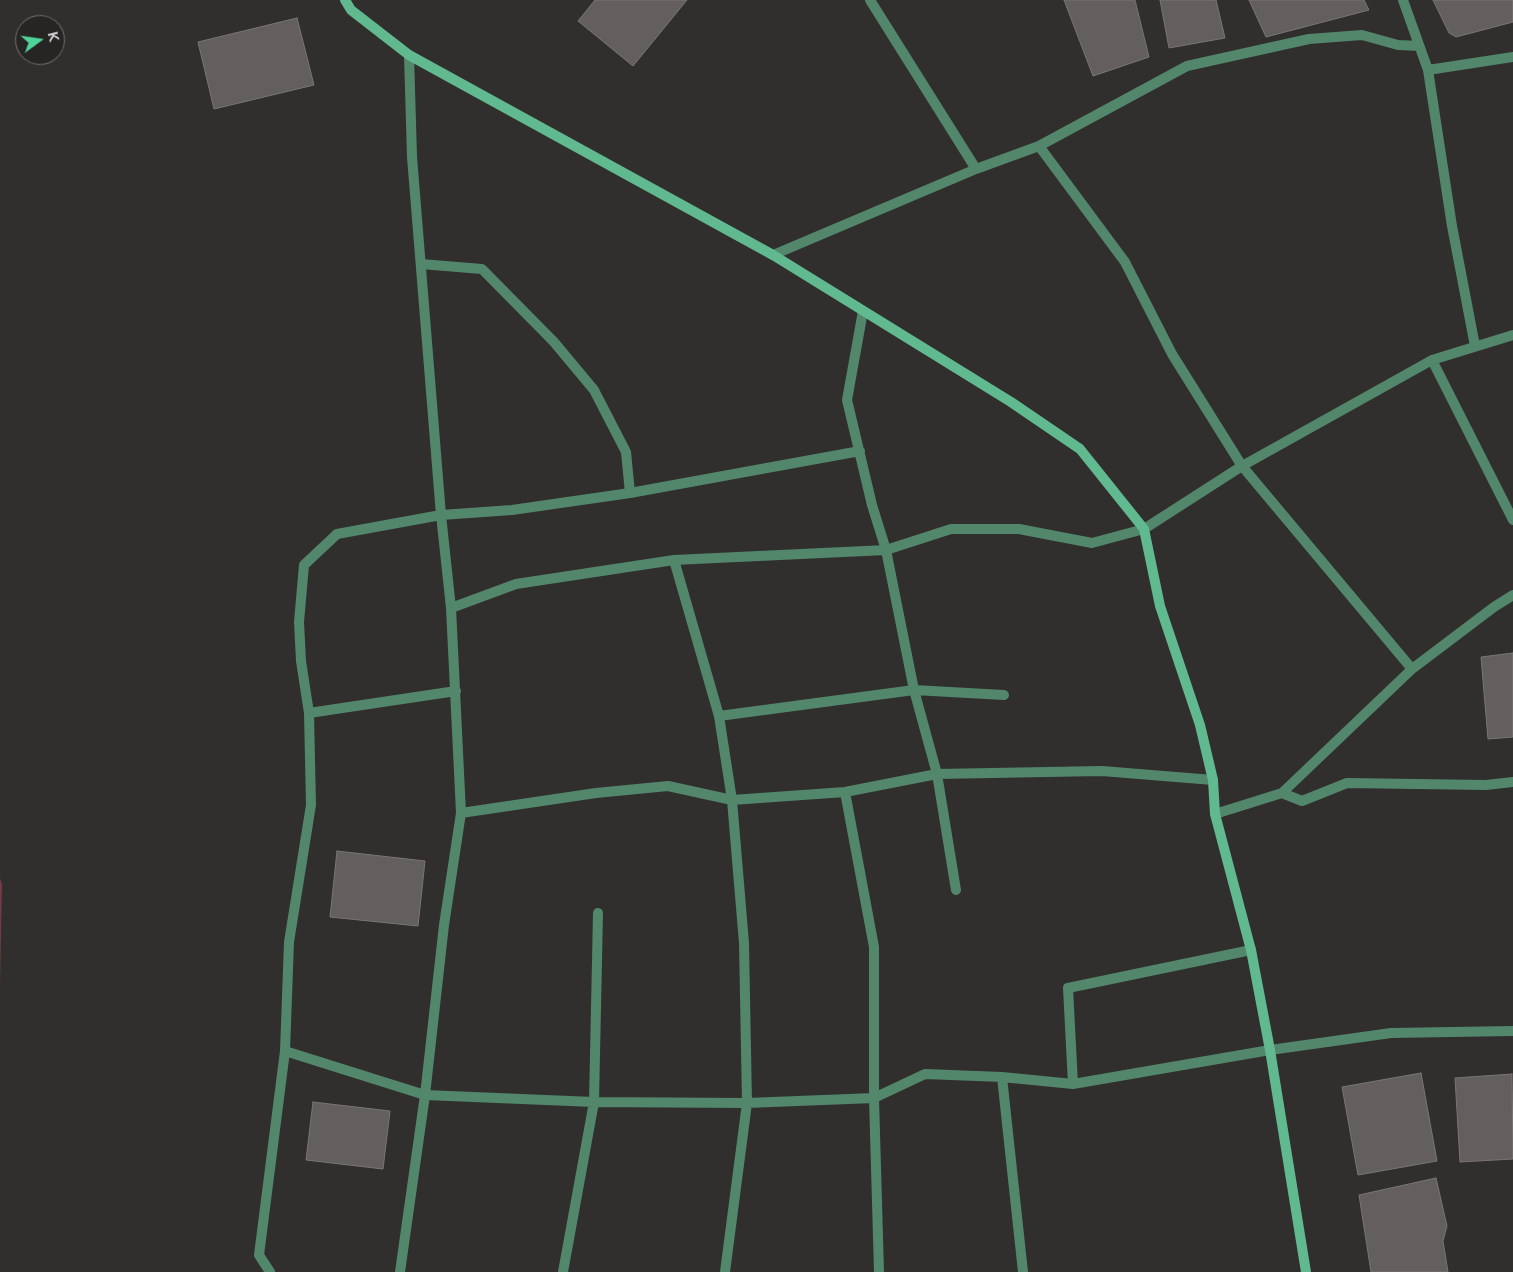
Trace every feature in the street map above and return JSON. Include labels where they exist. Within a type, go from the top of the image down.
[{"type":"street","points":[[345,0],[351,10],[410,55],[773,255],[1011,402],[1080,449],[1144,529],[1160,606],[1200,724],[1213,780],[1215,814],[1251,950],[1270,1050],[1306,1272]]},
{"type":"street","points":[[870,0],[976,169]]},
{"type":"street","points":[[1403,0],[1428,70],[1452,226],[1475,346]]},
{"type":"street","points":[[773,255],[976,169],[1039,146],[1187,66],[1309,40],[1362,35],[1398,45],[1419,46]]},
{"type":"street","points":[[400,1272],[425,1095],[444,925],[461,813],[451,608],[441,515],[412,157],[410,55]]},
{"type":"street","points":[[1428,70],[1513,57]]},
{"type":"street","points":[[1039,146],[1126,262],[1172,354],[1242,466],[1412,669]]},
{"type":"street","points":[[420,264],[482,269],[554,342],[594,390],[626,452],[630,493]]},
{"type":"street","points":[[863,311],[847,400],[872,505],[886,550],[914,690],[937,774],[956,890]]},
{"type":"street","points":[[451,608],[516,584],[674,560],[886,550],[952,529],[1019,529],[1092,543],[1144,529],[1242,466],[1432,360],[1513,335]]},
{"type":"street","points":[[1432,360],[1513,520]]},
{"type":"street","points":[[270,1272],[259,1255],[285,1051],[289,942],[311,805],[310,713],[301,661],[298,622],[304,565],[337,534],[441,515],[512,510],[630,493],[860,450]]},
{"type":"street","points":[[674,560],[719,716],[732,800],[744,943],[748,1103],[725,1272]]},
{"type":"street","points":[[1215,814],[1282,793],[1412,669],[1494,607],[1513,595]]},
{"type":"street","points":[[719,716],[914,690],[1004,695]]},
{"type":"street","points":[[310,713],[456,691]]},
{"type":"street","points":[[461,813],[668,786],[732,800],[845,792],[937,774],[1102,771],[1213,780]]},
{"type":"street","points":[[1282,793],[1302,801],[1347,783],[1486,785],[1513,782]]},
{"type":"street","points":[[845,792],[874,947],[874,1098],[879,1272]]},
{"type":"street","points":[[563,1272],[594,1102],[598,913]]},
{"type":"street","points":[[1073,1084],[1068,988],[1251,950]]},
{"type":"street","points":[[285,1051],[425,1095],[594,1102],[748,1103],[874,1098],[925,1074],[1002,1077],[1073,1084],[1270,1050],[1391,1033],[1513,1031]]},
{"type":"street","points":[[1002,1077],[1023,1272]]},
{"type":"shaded area","points":[[0,878],[2,884],[0,986]]},
{"type":"building","points":[[595,0],[687,0],[633,66],[578,21]]},
{"type":"building","points":[[1064,0],[1135,0],[1149,57],[1093,76]]},
{"type":"building","points":[[1160,0],[1216,0],[1225,38],[1169,48]]},
{"type":"building","points":[[1249,0],[1364,0],[1369,10],[1266,37]]},
{"type":"building","points":[[1433,0],[1513,0],[1513,22],[1456,37],[1449,33]]},
{"type":"building","points":[[297,18],[314,85],[214,109],[198,42]]},
{"type":"building","points":[[1513,653],[1513,737],[1488,739],[1481,657]]},
{"type":"building","points":[[337,851],[425,861],[418,926],[330,917]]},
{"type":"building","points":[[1421,1073],[1437,1161],[1358,1175],[1342,1087]]},
{"type":"building","points":[[1512,1074],[1513,1159],[1460,1162],[1455,1078]]},
{"type":"building","points":[[313,1102],[390,1111],[383,1169],[306,1160]]},
{"type":"building","points":[[1436,1178],[1447,1226],[1443,1241],[1448,1272],[1371,1272],[1359,1195]]}]
